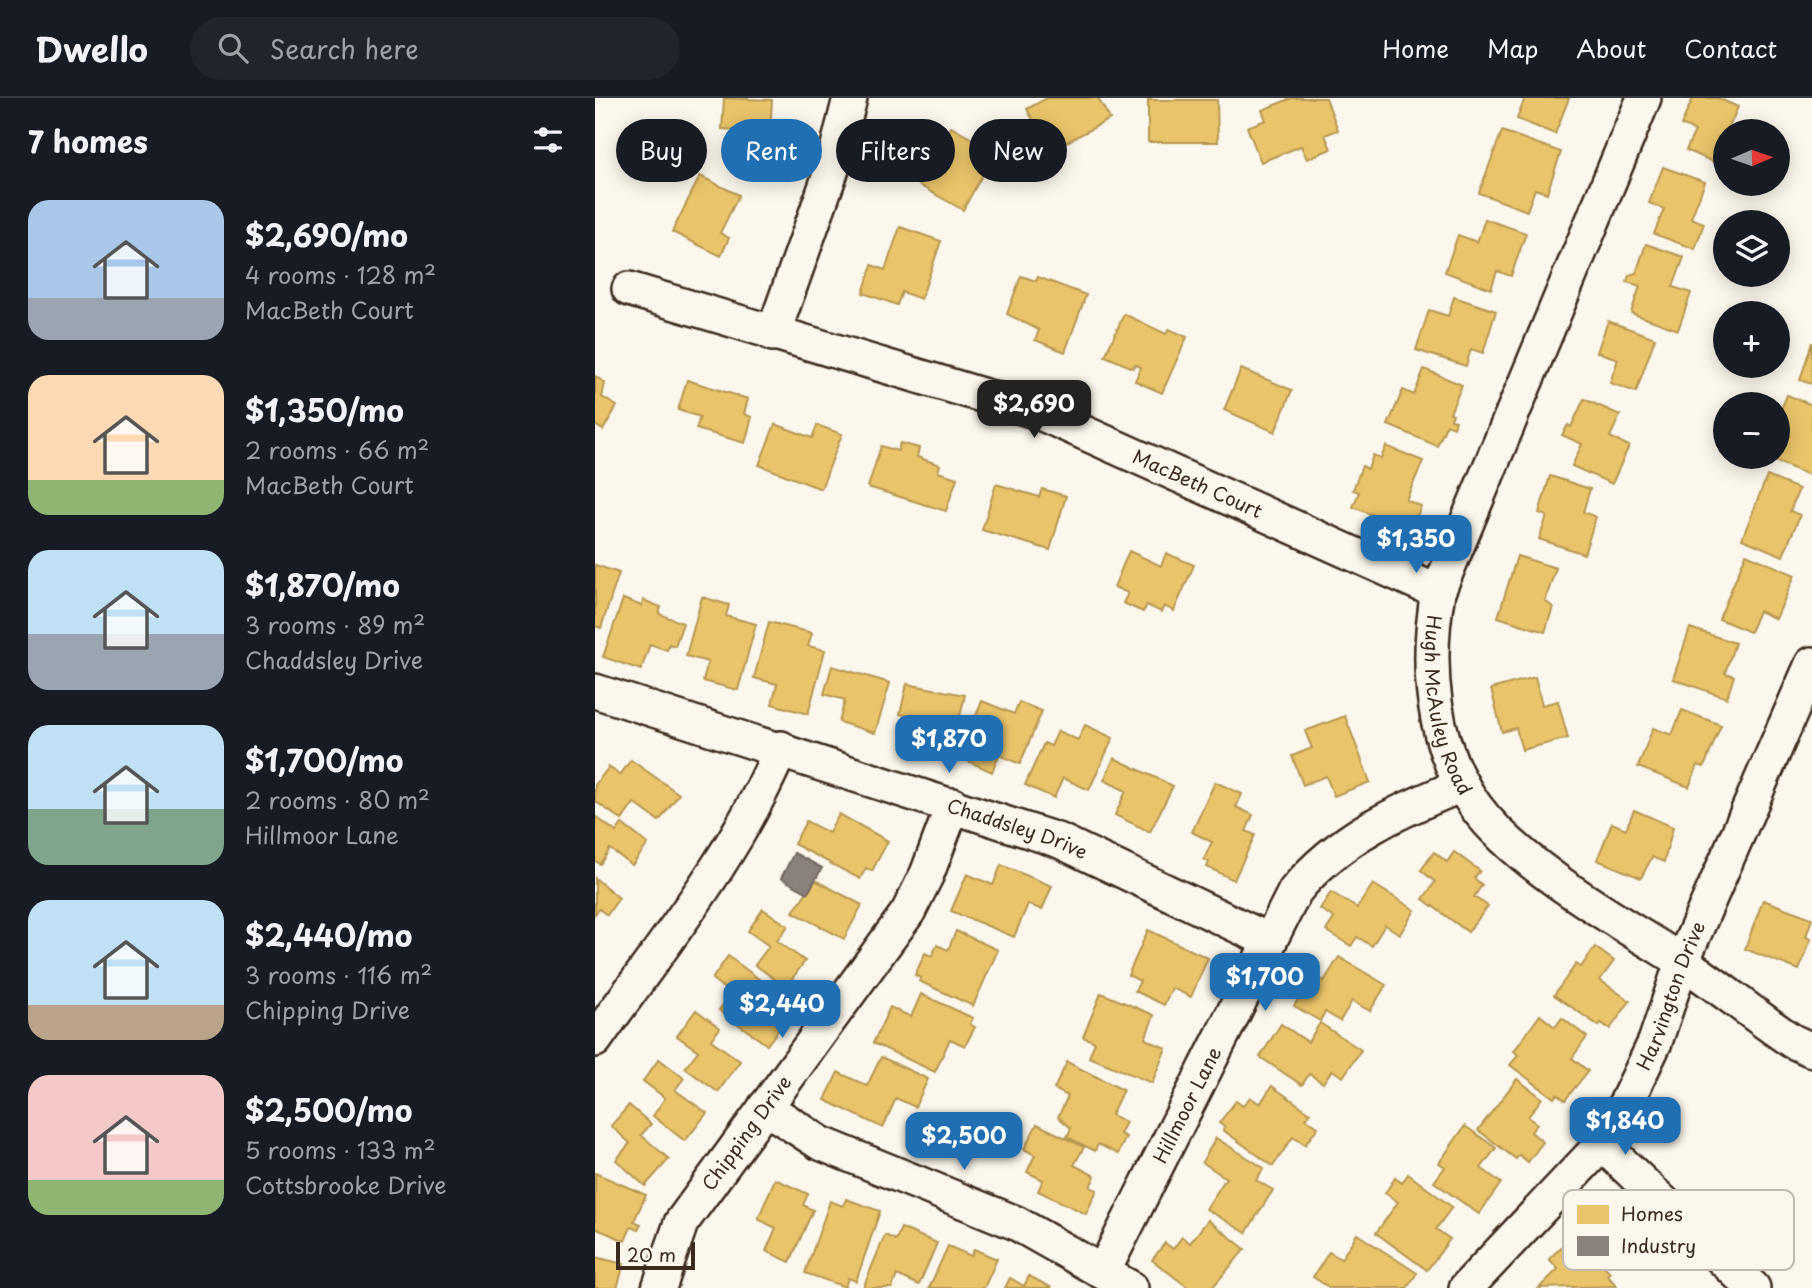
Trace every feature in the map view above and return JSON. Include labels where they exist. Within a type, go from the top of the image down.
[{"type":"street","points":[[773,334],[833,166],[850,98]]},
{"type":"street","name":"Hugh McAuley Road","points":[[1644,98],[1439,592],[1433,623],[1432,684],[1441,731],[1462,785],[1499,834],[1589,903],[1682,962],[1791,1041],[1812,1050]]},
{"type":"street","name":"MacBeth Court","points":[[629,289],[1038,412],[1439,592]]},
{"type":"street","name":"Harvington Drive","points":[[1466,1288],[1602,1144],[1627,1101],[1655,1042],[1682,962],[1812,664]]},
{"type":"street","name":"Chaddsley Drive","points":[[598,699],[781,748],[1060,841],[1270,941]]},
{"type":"street","points":[[595,1040],[726,854],[761,796],[781,748]]},
{"type":"street","name":"Hillmoor Lane","points":[[1117,1280],[1295,891],[1317,864],[1351,838],[1383,820],[1462,785]]},
{"type":"street","name":"Chipping Drive","points":[[662,1287],[681,1223],[908,912],[927,874],[953,805]]},
{"type":"street","points":[[765,1107],[820,1143],[1016,1223],[1117,1280]]},
{"type":"street","points":[[1602,1144],[1650,1190]]},
{"type":"street","points":[[1734,1270],[1753,1288]]},
{"type":"building: Homes","points":[[724,98],[772,100],[771,119],[723,119]]},
{"type":"building: Homes","points":[[1047,98],[1098,98],[1110,119],[1067,142],[1067,119],[1032,119],[1027,109]]},
{"type":"building: Homes","points":[[1292,98],[1326,98],[1338,130],[1325,135],[1331,149],[1307,159],[1301,146],[1261,162],[1247,127],[1266,120],[1262,110]]},
{"type":"building: Homes","points":[[1525,98],[1569,98],[1555,134],[1517,119]]},
{"type":"building: Homes","points":[[1693,98],[1718,98],[1738,107],[1733,119],[1713,119],[1713,162],[1686,150],[1695,131],[1681,125]]},
{"type":"building: Homes","points":[[1148,100],[1217,100],[1218,142],[1148,142]]},
{"type":"building: Homes","points":[[955,129],[969,137],[969,182],[978,182],[963,210],[919,185],[921,182],[955,182]]},
{"type":"building: Homes","points":[[1502,131],[1561,152],[1547,193],[1535,189],[1527,211],[1479,193]]},
{"type":"building: Homes","points":[[1663,167],[1705,182],[1691,218],[1704,223],[1695,249],[1654,234],[1664,209],[1649,203]]},
{"type":"building: Homes","points":[[707,179],[739,195],[720,233],[729,238],[721,256],[672,232],[697,182],[707,182]]},
{"type":"building: Homes","points":[[1485,219],[1526,233],[1511,276],[1497,271],[1491,289],[1445,272],[1458,235],[1477,242]]},
{"type":"building: Homes","points":[[900,227],[941,241],[921,299],[902,292],[897,305],[863,293],[872,265],[885,270]]},
{"type":"building: Homes","points":[[1646,244],[1684,257],[1673,287],[1691,293],[1678,330],[1631,313],[1640,286],[1627,282],[1629,275],[1636,273]]},
{"type":"building: Homes","points":[[1021,276],[1036,281],[1038,277],[1086,295],[1065,352],[1035,340],[1039,330],[1007,314]]},
{"type":"building: Homes","points":[[1454,297],[1496,311],[1483,353],[1471,349],[1466,366],[1416,350],[1429,310],[1448,316]]},
{"type":"building: Homes","points":[[1124,314],[1166,334],[1169,329],[1187,337],[1162,393],[1135,381],[1141,367],[1135,364],[1133,368],[1105,356]]},
{"type":"building: Homes","points":[[1608,321],[1655,338],[1636,392],[1610,383],[1618,359],[1597,352]]},
{"type":"building: Homes","points":[[1812,342],[1812,384],[1800,380]]},
{"type":"building: Homes","points":[[1241,369],[1292,390],[1275,432],[1224,410]]},
{"type":"building: Homes","points":[[1424,369],[1462,385],[1450,413],[1453,414],[1451,419],[1456,421],[1454,427],[1447,424],[1437,446],[1388,425],[1403,390],[1414,395]]},
{"type":"building: Homes","points":[[595,376],[605,383],[602,397],[617,406],[603,430],[595,425]]},
{"type":"building: Homes","points":[[687,380],[748,399],[744,414],[752,417],[745,443],[696,429],[700,417],[678,410]]},
{"type":"building: Homes","points":[[1790,396],[1812,405],[1812,468],[1809,475],[1790,467]]},
{"type":"building: Homes","points":[[1584,399],[1620,415],[1610,437],[1629,446],[1612,484],[1572,466],[1582,444],[1562,435],[1568,425],[1571,427]]},
{"type":"building: Homes","points":[[775,424],[812,438],[817,425],[842,434],[821,489],[759,465]]},
{"type":"building: Homes","points":[[900,443],[919,448],[917,457],[940,465],[938,472],[957,478],[946,511],[868,487],[881,446],[898,451]]},
{"type":"building: Homes","points":[[1386,446],[1423,461],[1406,500],[1421,506],[1411,531],[1353,507],[1359,492],[1353,490],[1362,466],[1368,469],[1373,455],[1381,458]]},
{"type":"building: Homes","points":[[1550,476],[1590,489],[1583,512],[1596,517],[1584,554],[1539,539],[1547,516],[1539,513]]},
{"type":"building: Homes","points":[[1767,476],[1799,489],[1790,511],[1800,515],[1783,556],[1742,539]]},
{"type":"building: Homes","points":[[996,484],[1039,497],[1042,489],[1066,496],[1050,550],[982,530]]},
{"type":"building: Homes","points":[[1129,551],[1161,566],[1166,553],[1194,565],[1174,611],[1164,606],[1161,612],[1147,605],[1143,612],[1123,603],[1128,593],[1114,587]]},
{"type":"building: Homes","points":[[1746,554],[1795,575],[1776,619],[1759,611],[1750,632],[1719,619]]},
{"type":"building: Homes","points":[[1517,556],[1556,568],[1545,601],[1553,607],[1545,632],[1498,617]]},
{"type":"building: Homes","points":[[595,565],[619,573],[601,628],[595,626]]},
{"type":"building: Homes","points":[[702,597],[729,605],[726,616],[756,624],[738,690],[703,681],[708,662],[686,656]]},
{"type":"building: Homes","points":[[623,599],[642,606],[643,600],[661,607],[659,614],[683,623],[675,646],[669,644],[667,650],[650,644],[641,670],[603,657]]},
{"type":"building: Homes","points":[[769,622],[812,633],[808,646],[825,650],[808,714],[772,704],[777,684],[754,678]]},
{"type":"building: Homes","points":[[1690,628],[1735,643],[1725,673],[1734,676],[1727,698],[1673,679]]},
{"type":"building: Homes","points":[[832,666],[890,683],[875,733],[839,722],[845,700],[824,694]]},
{"type":"building: Homes","points":[[1535,677],[1542,705],[1558,701],[1568,738],[1522,750],[1516,728],[1502,732],[1491,689]]},
{"type":"building: Homes","points":[[907,684],[965,695],[951,754],[914,745],[920,719],[900,714]]},
{"type":"building: Homes","points":[[982,701],[1014,714],[1019,702],[1042,711],[1020,764],[999,755],[992,772],[959,757]]},
{"type":"building: Homes","points":[[1682,710],[1721,725],[1704,767],[1698,765],[1689,787],[1638,767],[1653,728],[1672,735]]},
{"type":"building: Homes","points":[[1345,716],[1370,782],[1334,796],[1326,776],[1303,785],[1292,756],[1312,748],[1305,731]]},
{"type":"building: Homes","points":[[1085,725],[1113,738],[1089,790],[1063,778],[1054,798],[1025,785],[1044,743],[1051,746],[1058,731],[1078,740]]},
{"type":"building: Homes","points":[[1114,758],[1173,786],[1150,832],[1115,815],[1126,791],[1104,780]]},
{"type":"building: Homes","points":[[631,760],[679,794],[659,821],[634,803],[622,820],[595,801],[595,785],[609,767],[620,775]]},
{"type":"building: Homes","points":[[1215,782],[1242,794],[1236,807],[1253,815],[1246,831],[1255,835],[1234,880],[1207,867],[1209,862],[1204,859],[1212,842],[1192,832]]},
{"type":"building: Homes","points":[[1634,810],[1673,827],[1664,862],[1652,857],[1641,878],[1597,860],[1612,823],[1626,829]]},
{"type":"building: Homes","points":[[839,814],[888,841],[872,871],[866,868],[860,879],[794,844],[806,821],[829,833]]},
{"type":"building: Homes","points":[[595,816],[616,832],[622,824],[648,844],[632,865],[610,849],[600,864],[595,861]]},
{"type":"building: Homes","points":[[1434,852],[1447,862],[1454,852],[1480,871],[1474,878],[1482,885],[1474,897],[1488,906],[1468,932],[1423,899],[1435,882],[1421,870]]},
{"type":"building: Homes","points":[[1001,865],[1052,886],[1042,910],[1028,904],[1014,937],[951,911],[967,874],[993,885]]},
{"type":"building: Homes","points":[[595,878],[619,898],[607,915],[599,909],[595,914]]},
{"type":"building: Homes","points":[[815,880],[862,905],[844,939],[793,912]]},
{"type":"building: Homes","points":[[1373,884],[1415,910],[1400,934],[1385,925],[1372,946],[1357,937],[1351,946],[1326,931],[1334,918],[1320,909],[1331,892],[1357,908]]},
{"type":"building: Homes","points":[[1763,900],[1812,918],[1806,937],[1811,939],[1799,970],[1745,949]]},
{"type":"building: Homes","points":[[763,909],[788,926],[777,941],[805,961],[786,987],[755,965],[769,946],[748,931]]},
{"type":"building: Homes","points":[[1148,930],[1208,958],[1191,997],[1172,988],[1164,1005],[1135,991],[1140,981],[1128,975]]},
{"type":"building: Homes","points":[[956,931],[998,950],[973,1006],[919,981],[921,978],[915,975],[925,953],[932,956],[937,945],[948,950]]},
{"type":"building: Homes","points":[[1595,947],[1614,961],[1600,980],[1630,1001],[1610,1029],[1601,1023],[1599,1026],[1554,995],[1576,964],[1581,967]]},
{"type":"building: Homes","points":[[728,956],[790,1002],[776,1020],[782,1025],[767,1045],[719,1010],[731,994],[712,979]]},
{"type":"building: Homes","points":[[1339,957],[1386,985],[1370,1011],[1352,1001],[1340,1021],[1325,1012],[1320,1021],[1294,1006],[1300,996],[1286,988],[1300,966],[1324,981]]},
{"type":"building: Homes","points":[[1101,993],[1154,1015],[1145,1039],[1166,1048],[1152,1083],[1089,1057],[1095,1042],[1083,1037]]},
{"type":"building: Homes","points":[[921,994],[973,1018],[970,1024],[975,1027],[965,1046],[950,1039],[935,1072],[873,1043],[890,1007],[911,1017]]},
{"type":"building: Homes","points":[[696,1010],[720,1028],[711,1040],[740,1061],[718,1092],[685,1068],[698,1051],[677,1036]]},
{"type":"building: Homes","points":[[1540,1015],[1555,1027],[1562,1018],[1587,1037],[1572,1058],[1588,1071],[1565,1100],[1557,1094],[1554,1098],[1510,1065],[1518,1055],[1514,1051]]},
{"type":"building: Homes","points":[[1320,1023],[1361,1050],[1343,1077],[1332,1070],[1323,1083],[1309,1074],[1302,1085],[1260,1057],[1281,1024],[1308,1042]]},
{"type":"building: Homes","points":[[881,1057],[928,1079],[915,1107],[896,1098],[883,1128],[825,1100],[838,1072],[867,1086]]},
{"type":"building: Homes","points":[[659,1059],[684,1078],[675,1090],[707,1113],[685,1141],[653,1116],[665,1098],[643,1081]]},
{"type":"building: Homes","points":[[1067,1062],[1123,1090],[1111,1115],[1126,1122],[1120,1134],[1126,1137],[1118,1154],[1098,1144],[1095,1151],[1067,1137],[1071,1128],[1058,1117],[1068,1096],[1054,1089]]},
{"type":"building: Homes","points":[[1517,1079],[1542,1098],[1528,1117],[1537,1124],[1531,1132],[1543,1142],[1528,1162],[1519,1155],[1516,1159],[1478,1130]]},
{"type":"building: Homes","points":[[1272,1086],[1310,1113],[1306,1119],[1318,1127],[1305,1145],[1293,1137],[1273,1166],[1223,1130],[1225,1127],[1219,1123],[1236,1101],[1243,1106],[1250,1097],[1260,1104]]},
{"type":"building: Homes","points":[[629,1105],[651,1124],[641,1135],[669,1159],[645,1186],[616,1160],[630,1143],[611,1126]]},
{"type":"building: Homes","points":[[1037,1124],[1084,1147],[1074,1165],[1095,1176],[1090,1187],[1097,1190],[1086,1214],[1038,1191],[1043,1180],[1027,1172],[1035,1155],[1024,1149]]},
{"type":"building: Homes","points":[[1465,1126],[1496,1148],[1481,1168],[1501,1183],[1479,1214],[1434,1182],[1445,1167],[1439,1163]]},
{"type":"building: Homes","points":[[1216,1138],[1264,1168],[1256,1180],[1273,1190],[1246,1233],[1206,1209],[1226,1178],[1202,1162]]},
{"type":"building: Homes","points":[[595,1173],[646,1195],[634,1221],[641,1224],[638,1230],[631,1227],[625,1241],[595,1228]]},
{"type":"building: Homes","points":[[1408,1174],[1452,1207],[1436,1229],[1450,1239],[1427,1270],[1376,1233],[1398,1202],[1385,1193],[1395,1178],[1402,1183]]},
{"type":"building: Homes","points":[[775,1179],[808,1194],[803,1205],[813,1210],[790,1262],[766,1251],[776,1228],[758,1219]]},
{"type":"building: Homes","points":[[846,1199],[880,1211],[856,1281],[848,1278],[845,1287],[805,1273],[830,1201],[843,1206]]},
{"type":"building: Homes","points":[[1208,1220],[1245,1249],[1212,1288],[1189,1288],[1152,1260],[1165,1243],[1173,1249],[1182,1237],[1190,1243]]},
{"type":"building: Homes","points":[[901,1228],[937,1243],[919,1285],[897,1275],[892,1288],[863,1288],[885,1235],[896,1240]]},
{"type":"building: Homes","points":[[1357,1234],[1417,1273],[1407,1288],[1330,1288],[1313,1277],[1329,1252],[1341,1259]]},
{"type":"building: Homes","points":[[1563,1245],[1563,1270],[1608,1270],[1610,1272],[1607,1275],[1617,1286],[1539,1288],[1558,1269],[1549,1259]]},
{"type":"building: Homes","points":[[948,1246],[971,1256],[974,1249],[997,1259],[984,1288],[929,1288]]},
{"type":"building: Homes","points":[[595,1257],[624,1264],[617,1288],[595,1288]]},
{"type":"building: Homes","points":[[1029,1276],[1052,1288],[1005,1288],[1010,1278],[1024,1286]]},
{"type":"building: Industry","points":[[794,853],[822,868],[808,893],[781,878]]}]
